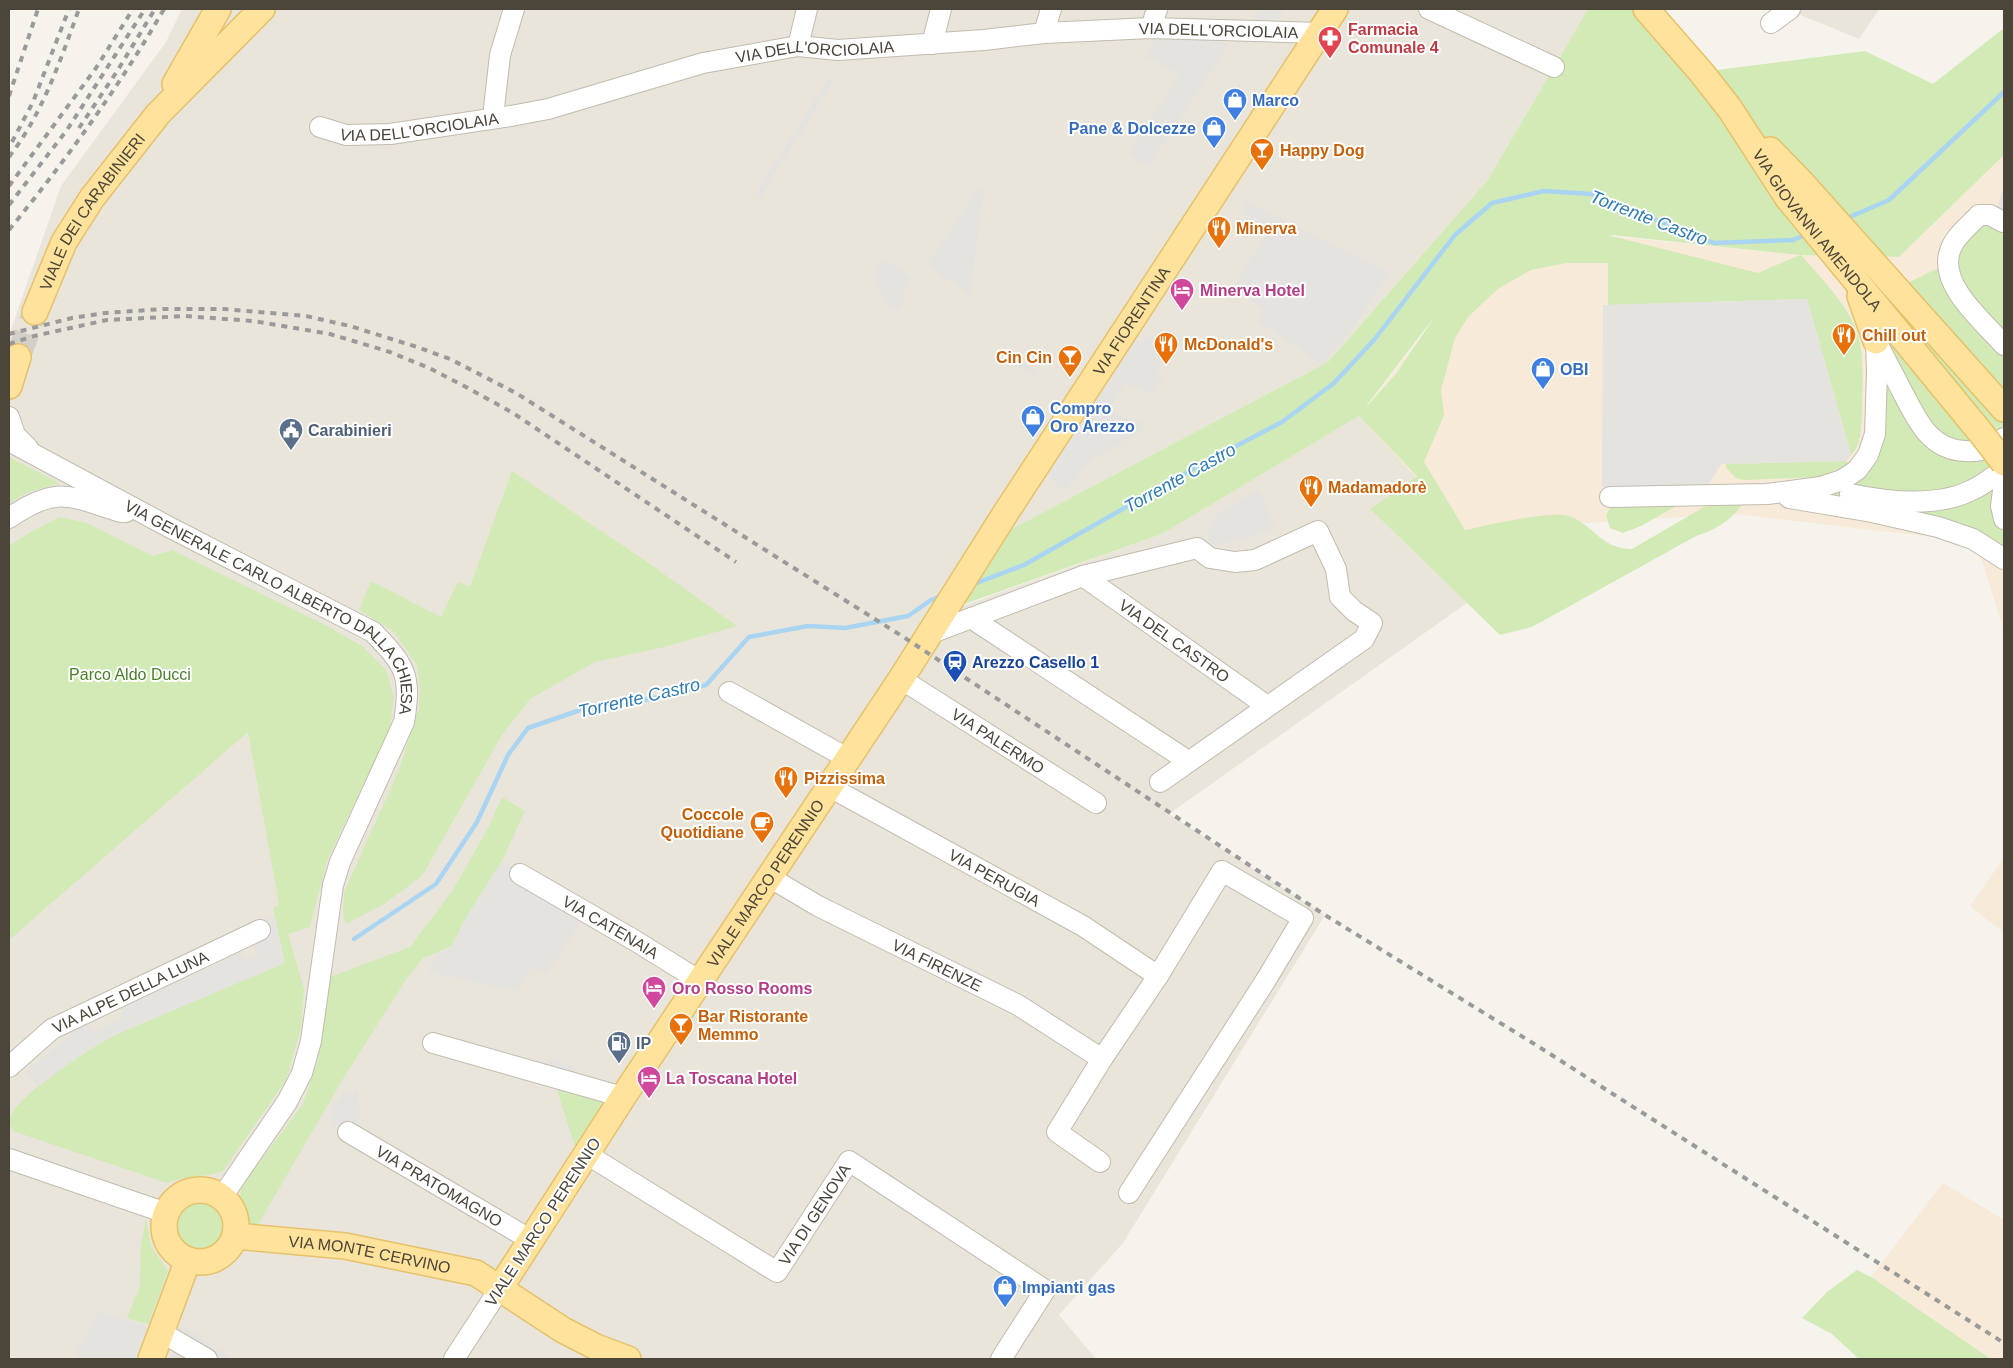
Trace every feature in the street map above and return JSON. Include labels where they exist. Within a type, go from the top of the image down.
[{"type":"main road","name":"VIALE DEI CARABINIERI","points":[[158,114],[218,9]]},
{"type":"main road","name":"VIALE DEI CARABINIERI","points":[[35,312],[64,242],[77,220],[158,114],[262,9]]},
{"type":"main road","name":"VIA FIORENTINA","points":[[929,634],[1005,514],[1335,9]]},
{"type":"main road","name":"VIA GIOVANNI AMENDOLA","points":[[1646,9],[1701,72],[1795,190],[1862,269],[1992,436],[2004,463]]},
{"type":"main road","name":"VIA GIOVANNI AMENDOLA","points":[[1862,269],[2004,409]]},
{"type":"main road","points":[[1862,269],[1876,341]]},
{"type":"main road","points":[[9,386],[18,358]]},
{"type":"main road","name":"VIALE MARCO PERENNIO","points":[[500,1288],[588,1155],[623,1097],[929,634]]},
{"type":"main road","points":[[190,1191],[212,1192],[222,1197],[230,1205],[236,1225],[235,1236],[230,1247],[222,1255],[200,1262],[188,1260],[178,1255],[170,1246],[165,1236],[166,1212],[172,1203],[190,1191]]},
{"type":"main road","name":"VIA MONTE CERVINO","points":[[235,1236],[345,1246],[476,1273],[564,1330],[596,1347],[628,1359]]},
{"type":"main road","points":[[151,1359],[188,1260]]},
{"type":"street","name":"VIA DELL'ORCIOLAIA","points":[[493,118],[500,55],[514,9]]},
{"type":"street","points":[[798,46],[807,9]]},
{"type":"street","points":[[932,44],[941,9]]},
{"type":"street","points":[[1044,33],[1050,9]]},
{"type":"street","points":[[1151,28],[1157,9]]},
{"type":"street","points":[[1429,9],[1554,67]]},
{"type":"street","points":[[1771,23],[1790,9]]},
{"type":"street","name":"VIA DELL'ORCIOLAIA","points":[[320,126],[346,135],[390,134],[548,109],[703,63],[798,46],[838,50],[984,40],[1044,33],[1151,28],[1319,33]]},
{"type":"street","points":[[2003,222],[1990,215],[1979,216],[1957,237],[1950,250],[1947,264],[1956,290],[2004,345]]},
{"type":"street","points":[[1876,341],[1918,422],[1935,441],[1954,450],[1971,452],[1988,449],[1992,436]]},
{"type":"street","points":[[1610,497],[1767,494],[1822,487],[1842,480],[1857,470],[1868,455],[1875,434],[1876,341]]},
{"type":"street","name":"VIA GENERALE CARLO ALBERTO DALLA CHIESA","points":[[9,416],[15,435],[33,454]]},
{"type":"street","name":"VIA GENERALE CARLO ALBERTO DALLA CHIESA","points":[[9,441],[373,632],[391,651],[406,674],[408,699],[404,722],[340,862],[333,884],[310,1041],[302,1073],[287,1102],[222,1197]]},
{"type":"street","points":[[1822,487],[1863,497],[1900,501],[1928,501],[1954,497],[1972,490],[2004,469]]},
{"type":"street","points":[[2004,483],[2001,506],[2004,519]]},
{"type":"street","points":[[1767,494],[1872,512],[1938,526],[1973,539],[2004,560]]},
{"type":"street","points":[[9,518],[35,502],[56,496],[76,498],[121,512],[140,511]]},
{"type":"street","points":[[929,634],[1083,576],[1197,548],[1210,558],[1235,562],[1255,560],[1318,531],[1336,570],[1340,597],[1354,611],[1372,623],[1364,639],[1160,782]]},
{"type":"street","name":"VIA DEL CASTRO","points":[[1083,576],[1268,706]]},
{"type":"street","points":[[971,618],[1188,761]]},
{"type":"street","name":"VIA PALERMO","points":[[901,679],[1096,803]]},
{"type":"street","points":[[729,692],[847,758]]},
{"type":"street","name":"VIA PERUGIA","points":[[828,786],[1083,926],[1158,976]]},
{"type":"street","points":[[1100,1162],[1057,1132],[1102,1059],[1158,976],[1222,871],[1303,918],[1266,980],[1129,1193]]},
{"type":"street","name":"VIA CATENAIA","points":[[520,874],[700,981]]},
{"type":"street","name":"VIA FIRENZE","points":[[768,877],[818,906],[1018,1005],[1102,1059]]},
{"type":"street","name":"VIA ALPE DELLA LUNA","points":[[9,1067],[52,1028],[260,930]]},
{"type":"street","points":[[433,1043],[623,1097]]},
{"type":"street","name":"VIA PRATOMAGNO","points":[[348,1132],[531,1240]]},
{"type":"street","name":"VIA DI GENOVA","points":[[588,1155],[777,1272],[849,1161],[1045,1290],[1001,1359]]},
{"type":"street","points":[[10,1160],[166,1212]]},
{"type":"street","name":"VIALE MARCO PERENNIO","points":[[454,1359],[500,1288]]},
{"type":"street","points":[[161,1332],[207,1359]]},
{"type":"shaded area","points":[[182,9],[1588,9],[1487,181],[1328,362],[1008,531],[960,607],[1162,534],[1359,416],[1417,476],[1370,509],[1467,603],[1169,814],[1325,915],[1123,1243],[1059,1315],[1096,1359],[9,1359],[9,335],[61,186],[166,42]]},
{"type":"shaded area","points":[[1258,9],[1283,9],[1279,21],[1252,25]]},
{"type":"shaded area","points":[[1786,9],[1879,9],[1859,39]]},
{"type":"shaded area","points":[[1157,36],[1222,40],[1228,46],[1148,167],[1128,153],[1180,75],[1150,58],[1144,58]]},
{"type":"shaded area","points":[[828,79],[833,82],[761,197],[756,193]]},
{"type":"shaded area","points":[[2004,155],[2004,631],[1976,542],[1736,514],[1465,530],[1359,416],[1493,245],[1539,229],[1801,255],[1899,257]]},
{"type":"shaded area","points":[[975,188],[984,190],[970,295],[927,265],[966,208]]},
{"type":"shaded area","points":[[2004,190],[2004,223],[1997,208],[2001,193]]},
{"type":"shaded area","points":[[1247,202],[1390,272],[1348,335],[1328,358],[1319,362],[1258,322],[1265,310],[1232,288],[1270,229],[1240,212]]},
{"type":"shaded area","points":[[884,259],[912,277],[901,295],[904,303],[899,311],[885,305],[875,273]]},
{"type":"shaded area","points":[[1807,299],[1851,455],[1846,461],[1721,464],[1708,486],[1602,487],[1603,305]]},
{"type":"shaded area","points":[[1162,332],[1177,339],[1156,372],[1163,377],[1152,393],[1125,384],[1107,411],[1145,424],[1137,434],[1091,460],[1065,489],[1057,486],[1048,474],[1056,462],[1050,459],[1066,433],[1073,437],[1118,368],[1112,364],[1131,336],[1139,342]]},
{"type":"shaded area","points":[[1014,355],[1038,371],[1035,376],[1009,362]]},
{"type":"shaded area","points":[[1259,490],[1276,529],[1212,547],[1207,535],[1217,513]]},
{"type":"shaded area","points":[[2004,858],[2004,933],[1970,906]]},
{"type":"shaded area","points":[[502,861],[520,874],[587,912],[547,975],[532,967],[517,991],[429,972],[437,955],[452,946],[465,919]]},
{"type":"shaded area","points":[[274,916],[285,963],[117,1034],[90,1048],[38,1087],[26,1072],[72,1033],[89,1024],[97,1032],[124,1017],[120,1009],[240,953],[245,960],[256,956],[249,924]]},
{"type":"shaded area","points":[[551,1058],[575,1067],[577,1074],[546,1074],[547,1060]]},
{"type":"shaded area","points":[[358,1089],[360,1127],[342,1131],[331,1119],[332,1105],[346,1093]]},
{"type":"shaded area","points":[[1943,1183],[2004,1220],[2004,1359],[1991,1359],[1871,1277]]},
{"type":"shaded area","points":[[99,1312],[156,1329],[144,1359],[73,1359]]},
{"type":"shaded area","points":[[181,1325],[234,1359],[171,1359]]},
{"type":"green space","points":[[1588,9],[1646,9],[1701,72],[1865,51],[1933,84],[2004,28],[2004,155],[1899,257],[1867,256],[1897,288],[1947,264],[1979,215],[2004,223],[2004,559],[1973,539],[1767,494],[1821,487],[1868,455],[1876,341],[1835,256],[1801,255],[1828,285],[1845,308],[1857,331],[1860,343],[1862,360],[1861,429],[1859,441],[1851,455],[1807,299],[1608,305],[1608,263],[1566,263],[1531,270],[1499,288],[1468,317],[1455,338],[1441,390],[1444,415],[1424,462],[1465,530],[1536,516],[1563,515],[1572,517],[1613,546],[1632,549],[1711,503],[1742,504],[1728,520],[1716,528],[1696,536],[1532,627],[1500,635],[1370,509],[1417,476],[1359,416],[1162,534],[959,606],[1008,531],[1328,362],[1487,181]],"holes":[[[1611,235],[1800,255],[1758,273]],[[1435,316],[1396,374],[1367,406],[1367,405]]]},
{"type":"green space","points":[[9,457],[59,483],[26,493],[9,504]]},
{"type":"green space","points":[[1846,461],[1848,464],[1821,477],[1744,480],[1736,478],[1726,468],[1726,464]]},
{"type":"green space","points":[[512,471],[640,557],[737,626],[664,647],[595,662],[530,699],[502,735],[422,876],[384,904],[346,924],[343,913],[344,892],[399,770],[419,708],[420,689],[417,665],[393,631],[359,610],[371,581],[441,617],[458,582],[470,587]]},
{"type":"green space","points":[[1678,505],[1641,526],[1623,533],[1610,528],[1606,516],[1610,507]]},
{"type":"green space","name":"Parco Aldo Ducci","points":[[60,517],[87,523],[153,556],[172,550],[327,626],[362,646],[386,670],[394,697],[390,728],[327,861],[310,927],[288,934],[304,989],[301,1028],[286,1080],[223,1171],[209,1175],[167,1183],[13,1131],[9,1121],[14,1111],[24,1099],[39,1086],[73,1060],[106,1040],[285,963],[273,908],[279,904],[248,732],[9,940],[9,546]]},
{"type":"green space","points":[[502,797],[525,811],[502,861],[465,919],[452,946],[423,958],[407,978],[343,1079],[256,1228],[250,1226],[242,1207],[241,1187],[303,1104],[318,1060],[330,977],[410,947],[453,890],[488,828]]},
{"type":"green space","points":[[555,1084],[598,1098],[603,1106],[576,1149]]},
{"type":"green space","points":[[200,1200],[210,1202],[219,1208],[225,1217],[227,1227],[225,1237],[219,1246],[210,1252],[200,1254],[190,1252],[181,1246],[175,1237],[173,1227],[175,1217],[181,1208],[190,1202]]},
{"type":"green space","points":[[146,1219],[151,1246],[168,1271],[148,1324],[127,1318],[140,1286],[141,1245]]},
{"type":"green space","points":[[1857,1270],[1871,1277],[1991,1359],[1859,1359],[1832,1334],[1802,1318],[1827,1292]]},
{"type":"waterway","name":"Torrente Castro","points":[[1845,219],[1889,200],[2004,92]]},
{"type":"waterway","name":"Torrente Castro","points":[[971,585],[1024,565],[1202,464],[1282,422],[1334,383],[1374,340],[1455,235],[1492,203],[1544,191],[1591,194],[1714,243],[1793,240],[1808,234]]},
{"type":"waterway","name":"Torrente Castro","points":[[354,939],[436,884],[477,822],[508,755],[528,728],[592,706],[650,699],[706,685],[749,637],[808,626],[845,628],[908,616],[931,600],[943,595]]},
{"type":"tunnel","points":[[18,357],[35,312]]},
{"type":"railway","points":[[9,96],[38,9]]},
{"type":"railway","points":[[12,142],[33,102],[69,9]]},
{"type":"railway","points":[[9,157],[32,123],[50,86],[79,9]]},
{"type":"railway","points":[[9,186],[96,68],[133,9]]},
{"type":"railway","points":[[9,205],[67,130],[145,9]]},
{"type":"railway","points":[[79,128],[116,73],[155,9]]},
{"type":"railway","points":[[9,230],[91,122],[129,67],[164,9]]},
{"type":"railway","points":[[9,334],[72,318],[105,313],[163,309],[224,309],[306,316],[350,326],[450,359],[516,393],[905,638],[1325,915],[1536,1045],[2004,1343]]},
{"type":"railway","points":[[9,344],[34,336],[107,320],[185,316],[253,321],[330,334],[390,352],[429,368],[513,413],[736,562]]},
{"type":"place","name":"Farmacia Comunale 4","points":[[1330,59]]},
{"type":"place","name":"Marco","points":[[1235,121]]},
{"type":"place","name":"Pane & Dolcezze","points":[[1214,149]]},
{"type":"place","name":"Happy Dog","points":[[1262,171]]},
{"type":"place","name":"Minerva","points":[[1219,249]]},
{"type":"place","name":"Minerva Hotel","points":[[1182,311]]},
{"type":"place","name":"Chill out","points":[[1844,356]]},
{"type":"place","name":"McDonald's","points":[[1166,365]]},
{"type":"place","name":"Cin Cin","points":[[1070,378]]},
{"type":"place","name":"OBI","points":[[1543,390]]},
{"type":"place","name":"Compro Oro Arezzo","points":[[1033,438]]},
{"type":"place","name":"Carabinieri","points":[[291,451]]},
{"type":"place","name":"Madamadorè","points":[[1311,508]]},
{"type":"place","name":"Arezzo Casello 1","points":[[955,683]]},
{"type":"place","name":"Pizzissima","points":[[786,799]]},
{"type":"place","name":"Coccole Quotidiane","points":[[762,844]]},
{"type":"place","name":"Oro Rosso Rooms","points":[[654,1009]]},
{"type":"place","name":"Bar Ristorante Memmo","points":[[681,1046]]},
{"type":"place","name":"IP","points":[[619,1064]]},
{"type":"place","name":"La Toscana Hotel","points":[[649,1099]]},
{"type":"place","name":"Impianti gas","points":[[1005,1308]]}]
